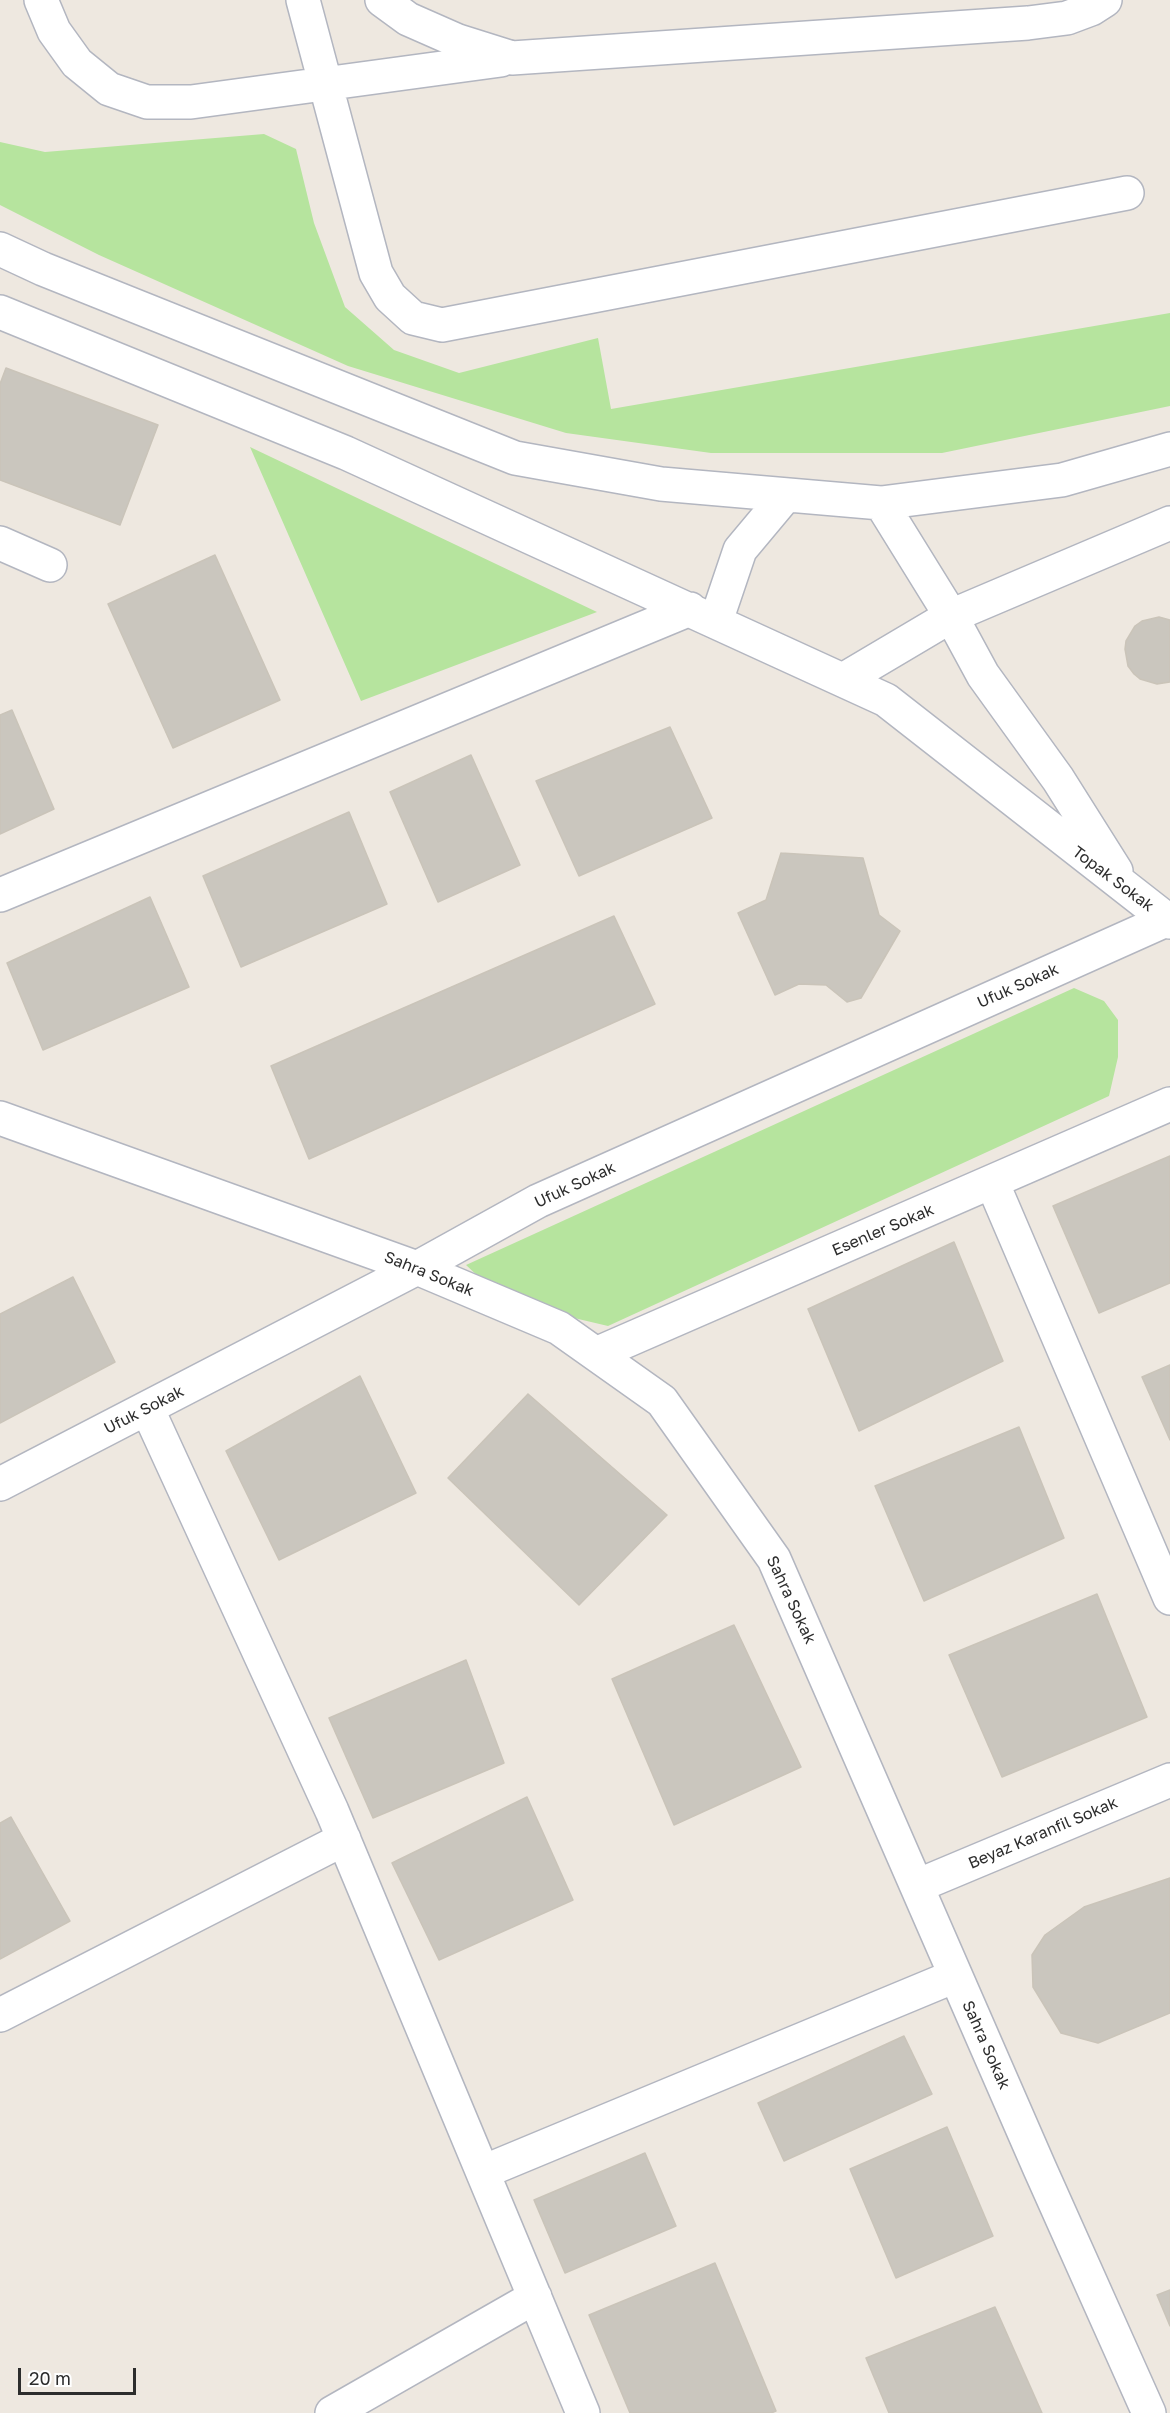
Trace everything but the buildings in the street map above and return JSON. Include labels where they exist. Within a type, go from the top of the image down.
[{"type":"street","points":[[41,0],[54,31],[77,63],[109,88],[147,102],[191,102],[512,58],[1028,23],[1067,18],[1092,9],[1105,0]]},
{"type":"street","points":[[303,0],[376,273],[390,297],[413,318],[442,325],[1127,193]]},
{"type":"street","points":[[382,0],[408,18],[458,41],[512,58]]},
{"type":"street","points":[[0,249],[43,269],[515,458],[661,484],[881,503],[1062,480],[1170,449]]},
{"type":"street","name":"Topak Sokak","points":[[0,312],[346,453],[886,700],[1168,921]]},
{"type":"street","points":[[0,895],[703,615],[740,550],[786,495]]},
{"type":"street","points":[[881,503],[951,616],[983,675],[1058,779],[1128,891]]},
{"type":"street","points":[[843,680],[951,616],[1170,523]]},
{"type":"street","points":[[0,543],[50,565]]},
{"type":"street","name":"Ufuk Sokak","points":[[0,1484],[417,1268],[538,1201],[1168,921]]},
{"type":"street","name":"Esenler Sokak","points":[[596,1354],[1170,1104]]},
{"type":"street","name":"Sahra Sokak","points":[[0,1118],[417,1268],[559,1328],[662,1401],[774,1559],[1149,2413]]},
{"type":"street","points":[[992,1182],[1170,1598]]},
{"type":"street","points":[[147,1408],[344,1839],[583,2413]]},
{"type":"street","name":"Beyaz Karanfil Sokak","points":[[916,1886],[1170,1780]]},
{"type":"street","points":[[0,2015],[344,1839]]},
{"type":"street","points":[[483,2172],[956,1976]]},
{"type":"street","points":[[332,2413],[535,2297]]},
{"type":"green space","points":[[264,134],[296,149],[314,223],[345,307],[394,350],[459,373],[598,338],[611,409],[1170,313],[1170,406],[942,453],[711,453],[566,433],[348,366],[99,255],[0,205],[0,142],[45,152]]},
{"type":"green space","points":[[250,447],[597,612],[361,701]]},
{"type":"green space","points":[[1074,988],[1104,1001],[1118,1020],[1118,1057],[1109,1096],[608,1326],[536,1309],[481,1279],[466,1265]]}]
